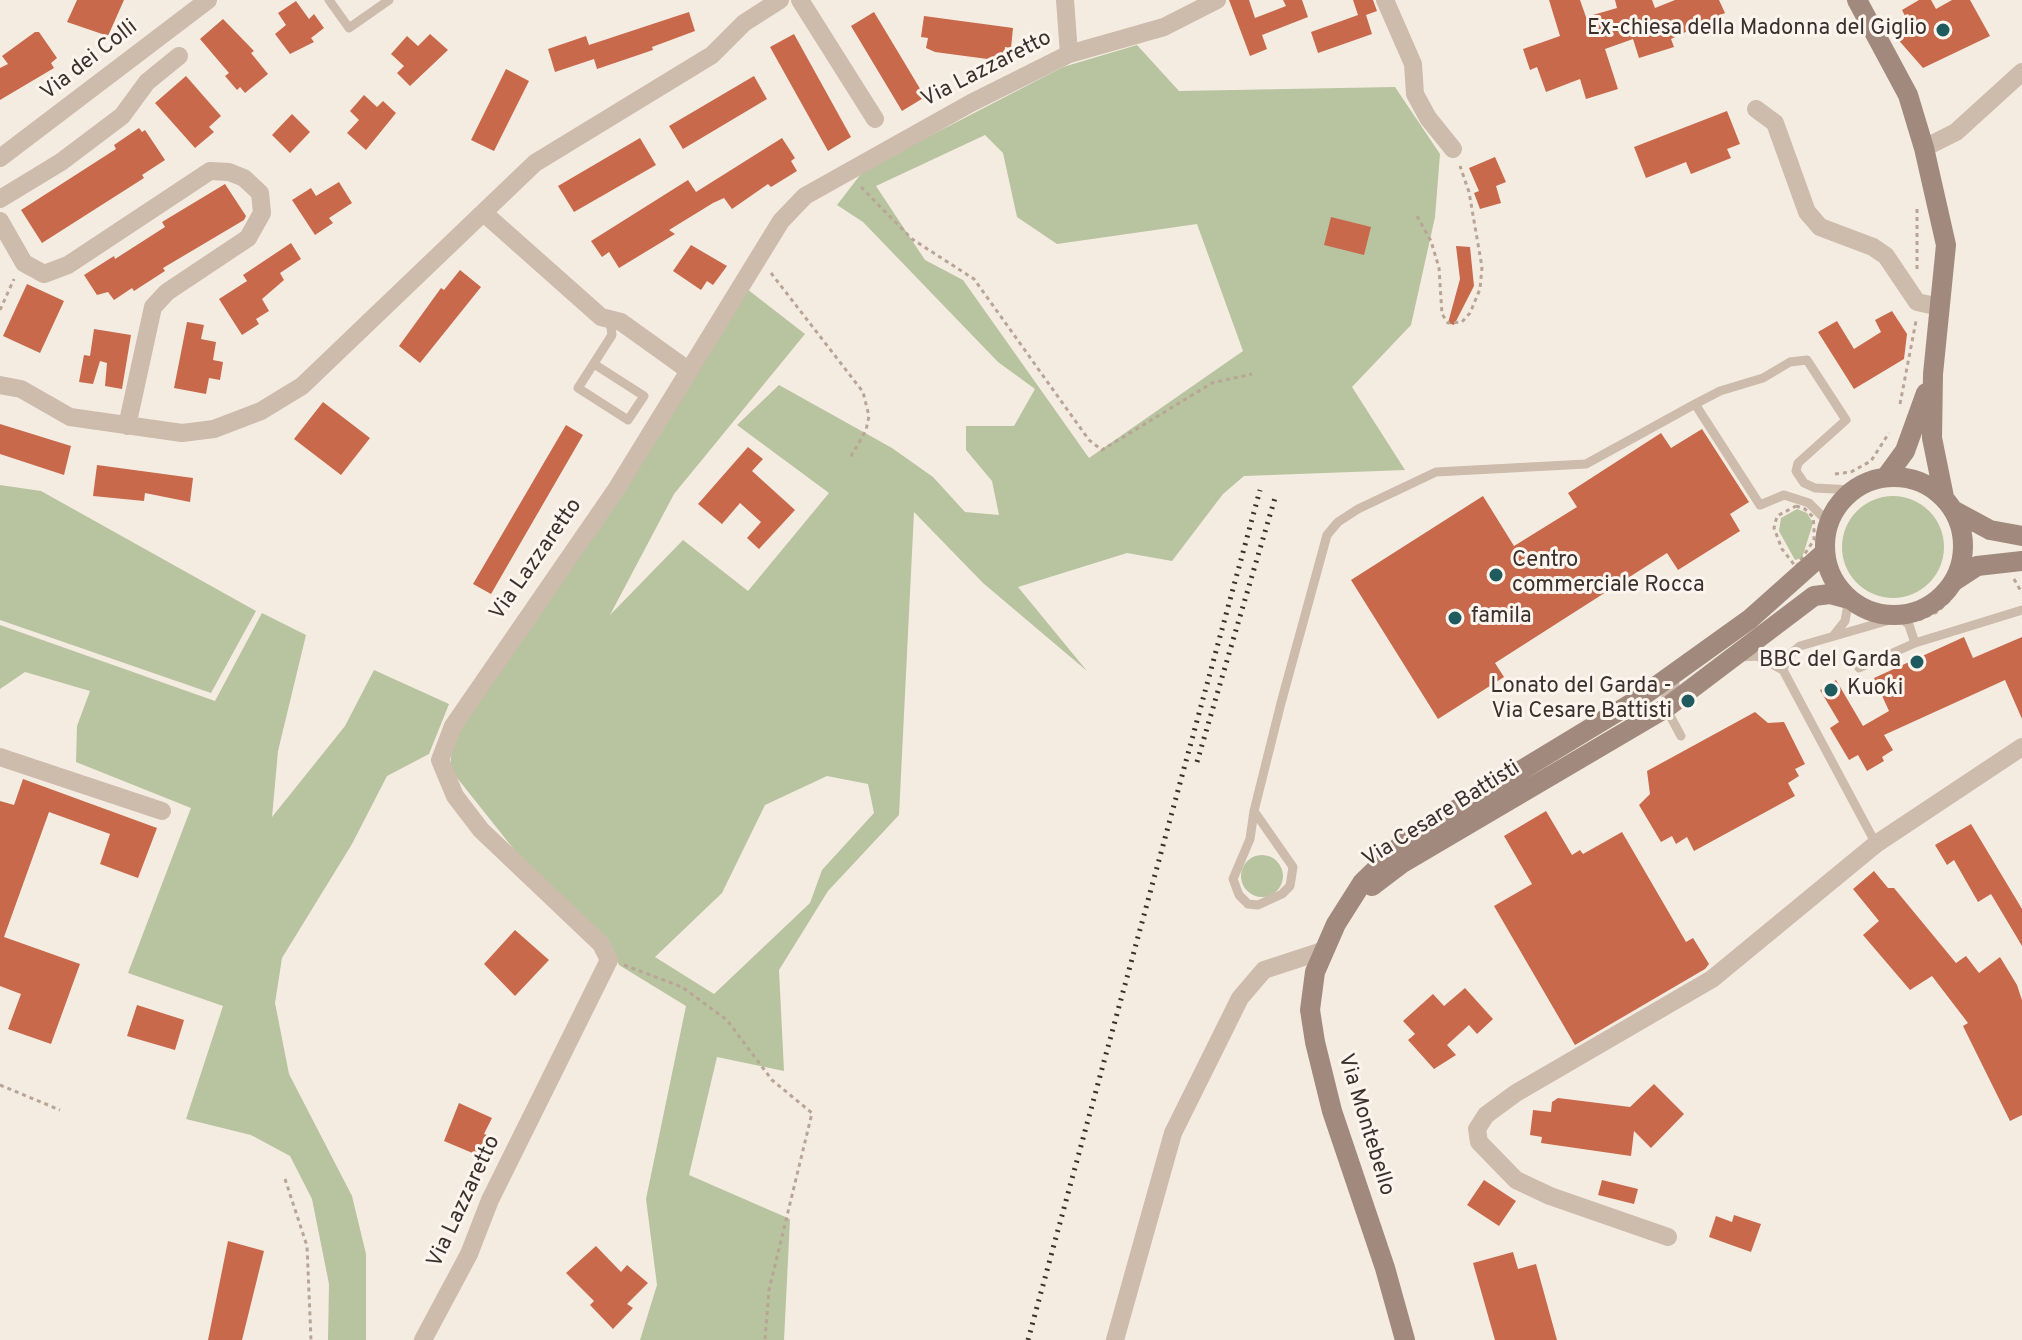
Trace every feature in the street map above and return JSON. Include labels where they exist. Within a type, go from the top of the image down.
[{"type":"street","name":"Via dei Colli","points":[[0,158],[208,0]]},
{"type":"street","points":[[0,385],[21,389],[70,417],[182,433],[214,429],[261,411],[302,386],[535,163],[712,55],[744,23],[780,0]]},
{"type":"street","points":[[800,0],[875,119]]},
{"type":"street","points":[[1065,0],[1069,54]]},
{"type":"street","name":"Via Lazzaretto","points":[[423,1340],[469,1254],[490,1200],[609,960],[601,944],[481,830],[455,796],[440,760],[445,742],[465,706],[617,488],[781,221],[805,196],[971,103],[1069,54],[1164,27],[1217,0]]},
{"type":"street","points":[[1385,0],[1413,64],[1415,94],[1428,118],[1453,149]]},
{"type":"street","points":[[1857,0],[1908,95],[1924,148],[1946,245],[1933,374],[1932,438],[1963,545],[1954,581]]},
{"type":"street","points":[[5,193],[122,116],[147,82],[179,56]]},
{"type":"street","points":[[1924,148],[1956,132],[2022,72]]},
{"type":"street","points":[[1756,109],[1775,123],[1807,212],[1820,227],[1873,247],[1886,256],[1917,302],[1940,307]]},
{"type":"street","points":[[0,221],[24,263],[44,274],[55,272],[210,171],[229,172],[260,193],[262,213],[248,238],[167,292],[153,307],[127,426]]},
{"type":"street","points":[[485,214],[610,321],[621,322],[688,370]]},
{"type":"street","points":[[1886,477],[1905,451],[1933,374]]},
{"type":"street","points":[[2022,536],[1990,530],[1917,480],[1886,477],[1853,490],[1841,501],[1829,523],[1824,553],[1829,571],[1849,599],[1863,609],[1900,617],[1928,607],[1954,581],[1977,566],[2013,561],[2022,575]]},
{"type":"street","name":"Via Cesare Battisti","points":[[1336,924],[1362,883],[1406,840],[1606,721],[1722,639],[1802,577],[1824,553]]},
{"type":"street","name":"Via Cesare Battisti","points":[[1336,924],[1374,884],[1401,864],[1666,708],[1814,596],[1830,594],[1849,599]]},
{"type":"street","points":[[1668,1237],[1550,1196],[1516,1180],[1479,1142],[1477,1129],[1486,1115],[1516,1093],[1712,979],[1876,844],[2022,747]]},
{"type":"street","points":[[0,757],[162,811]]},
{"type":"street","name":"Via Montebello","points":[[1336,924],[1315,972],[1310,1010],[1315,1042],[1332,1111],[1385,1268],[1405,1340]]},
{"type":"street","points":[[1115,1340],[1173,1133],[1240,998],[1264,970],[1322,951]]},
{"type":"lane","points":[[329,0],[349,28],[389,0]]},
{"type":"lane","points":[[594,364],[644,396],[628,420],[578,388],[612,335],[610,321]]},
{"type":"lane","points":[[1254,811],[1293,867],[1290,886],[1282,894],[1258,905],[1248,904],[1239,895],[1233,879],[1250,839],[1254,811],[1327,535],[1338,522],[1436,472],[1586,464],[1720,391],[1763,378],[1790,362],[1807,360],[1846,420],[1798,463],[1796,471],[1804,483],[1815,488],[1853,490]]},
{"type":"lane","points":[[1695,404],[1760,505],[1784,495],[1809,503],[1829,523]]},
{"type":"lane","points":[[1834,635],[1845,621],[1849,599]]},
{"type":"lane","points":[[1859,668],[1915,643],[2022,610]]},
{"type":"lane","points":[[1783,670],[1788,656],[1800,646],[1900,617],[1909,625],[1915,643]]},
{"type":"lane","points":[[1681,736],[1666,708],[1666,691],[1717,653],[1722,639]]},
{"type":"lane","points":[[1737,657],[1757,656],[1783,670],[1876,844]]},
{"type":"path","points":[[1417,216],[1431,241],[1439,268],[1442,314],[1455,325],[1470,313],[1480,289],[1482,267],[1469,192],[1453,149]]},
{"type":"path","points":[[849,172],[912,239],[974,279],[1089,440],[1102,450],[1212,383],[1252,374]]},
{"type":"path","points":[[1917,208],[1917,270]]},
{"type":"path","points":[[758,257],[863,392],[869,416],[866,430],[849,460]]},
{"type":"path","points":[[0,310],[17,269],[24,263]]},
{"type":"path","points":[[1898,414],[1917,302]]},
{"type":"path","points":[[1798,463],[1821,476],[1851,472],[1871,461],[1881,450],[1894,423]]},
{"type":"path","points":[[1796,506],[1813,517],[1814,540],[1796,567],[1782,549],[1774,528],[1777,516],[1796,506]]},
{"type":"path","points":[[609,960],[682,987],[727,1020],[772,1080],[812,1113],[769,1290],[765,1340]]},
{"type":"path","points":[[0,1085],[60,1110]]},
{"type":"path","points":[[285,1179],[307,1246],[311,1340]]},
{"type":"green space","points":[[1137,45],[1179,91],[1395,87],[1440,154],[1435,217],[1411,325],[1352,387],[1405,470],[1244,476],[1223,494],[1172,561],[1127,553],[1018,587],[1087,671],[983,583],[914,512],[899,815],[828,891],[779,970],[784,1071],[717,1057],[689,1175],[790,1219],[784,1340],[640,1340],[657,1285],[646,1199],[686,1006],[619,965],[610,943],[520,857],[450,769],[452,745],[465,706],[747,289],[805,334],[674,494],[610,615],[683,540],[748,591],[829,493],[737,425],[779,385],[892,448],[933,477],[965,512],[999,515],[992,481],[966,450],[966,426],[1014,426],[1035,389],[998,362],[863,222],[837,205],[864,170],[1063,67]],"holes":[[[985,135],[1003,153],[1017,217],[1057,244],[1197,224],[1243,351],[1089,458],[963,280],[925,260],[876,186]],[[827,776],[868,784],[874,813],[822,870],[810,903],[714,994],[655,957],[722,893],[765,805]]]},
{"type":"green space","points":[[0,485],[41,491],[256,611],[211,693],[0,620]]},
{"type":"green space","points":[[1893,496],[1922,504],[1936,518],[1944,547],[1936,576],[1922,590],[1893,598],[1864,590],[1850,576],[1842,547],[1850,518],[1864,504]]},
{"type":"green space","points":[[1797,509],[1807,513],[1813,523],[1802,558],[1795,560],[1779,531],[1781,518]]},
{"type":"green space","points":[[262,613],[306,635],[278,751],[272,817],[345,726],[374,670],[449,704],[429,754],[387,776],[352,844],[282,958],[275,1003],[289,1074],[352,1196],[366,1254],[366,1340],[328,1340],[329,1284],[312,1199],[290,1156],[251,1135],[186,1119],[223,1006],[128,973],[191,808],[76,762],[77,726],[90,691],[25,672],[0,689],[0,625],[215,701]]},
{"type":"green space","points":[[1262,855],[1277,861],[1283,876],[1277,891],[1262,897],[1247,891],[1241,876],[1247,861]]},
{"type":"building","points":[[77,0],[124,0],[108,36],[67,22]]},
{"type":"building","points":[[1229,0],[1249,0],[1255,18],[1286,6],[1283,0],[1302,0],[1308,17],[1262,35],[1267,49],[1250,56]]},
{"type":"building","points":[[1353,0],[1373,0],[1377,11],[1366,15],[1372,34],[1318,53],[1311,32],[1358,15]]},
{"type":"building","points":[[1549,0],[1580,0],[1586,17],[1617,8],[1615,0],[1652,0],[1655,8],[1675,0],[1719,0],[1725,13],[1671,39],[1674,47],[1639,58],[1633,39],[1605,49],[1618,89],[1586,99],[1580,79],[1546,92],[1537,67],[1530,70],[1523,49],[1560,36]]},
{"type":"building","name":"Ex-chiesa della Madonna del Giglio","points":[[1919,0],[1931,0],[1936,9],[1952,0],[1970,0],[1990,36],[1923,68],[1895,36],[1900,33],[1895,25],[1906,18],[1902,10]]},
{"type":"building","points":[[296,1],[309,19],[314,14],[324,28],[311,38],[314,42],[290,54],[275,34],[286,25],[278,13]]},
{"type":"building","points":[[689,12],[695,31],[652,47],[653,50],[597,69],[594,59],[555,72],[548,49],[586,36],[589,45]]},
{"type":"building","points":[[874,12],[925,97],[902,111],[851,26]]},
{"type":"building","points":[[924,16],[1013,28],[1011,48],[1005,47],[1004,58],[996,57],[995,60],[935,52],[926,48],[928,38],[921,37]]},
{"type":"building","points":[[223,19],[254,51],[251,53],[268,74],[245,93],[240,87],[237,90],[225,76],[229,73],[200,39]]},
{"type":"building","points":[[39,32],[57,58],[51,63],[54,68],[0,100],[0,68],[8,64],[2,56]]},
{"type":"building","points":[[430,34],[448,50],[410,86],[397,73],[404,66],[391,54],[407,36],[418,46]]},
{"type":"building","points":[[794,34],[851,137],[828,151],[770,47]]},
{"type":"building","points":[[506,69],[529,81],[494,151],[471,140]]},
{"type":"building","points":[[186,76],[221,116],[209,127],[214,132],[195,148],[155,103]]},
{"type":"building","points":[[754,76],[767,99],[683,149],[669,126]]},
{"type":"building","points":[[364,95],[377,107],[383,101],[396,113],[366,150],[347,133],[359,120],[350,111]]},
{"type":"building","points":[[1727,111],[1740,144],[1727,149],[1731,158],[1691,174],[1686,162],[1646,178],[1634,147]]},
{"type":"building","points":[[292,114],[310,132],[290,153],[272,135]]},
{"type":"building","points":[[139,128],[142,132],[145,130],[165,160],[142,175],[144,178],[42,243],[21,210],[116,149],[114,145]]},
{"type":"building","points":[[640,138],[656,165],[574,212],[558,186]]},
{"type":"building","points":[[782,138],[795,158],[791,161],[797,171],[771,187],[768,184],[732,209],[724,198],[713,203],[669,230],[675,234],[619,268],[609,252],[602,257],[591,241],[688,180],[696,192]]},
{"type":"building","points":[[1495,157],[1506,182],[1496,186],[1501,203],[1480,209],[1474,193],[1479,191],[1469,168]]},
{"type":"building","points":[[339,182],[352,203],[329,218],[333,223],[315,235],[292,200],[311,188],[316,196]]},
{"type":"building","points":[[225,184],[246,216],[244,220],[163,268],[165,271],[134,291],[132,288],[114,300],[108,292],[97,295],[84,275],[165,227],[162,222]]},
{"type":"building","points":[[1331,217],[1371,227],[1364,255],[1324,245]]},
{"type":"building","points":[[291,243],[301,259],[280,273],[284,280],[262,299],[269,311],[256,319],[259,324],[242,335],[219,299],[247,281],[243,275]]},
{"type":"building","points":[[691,245],[727,266],[713,285],[707,281],[701,290],[673,271]]},
{"type":"building","points":[[1456,246],[1470,247],[1474,286],[1454,325],[1448,323],[1460,279]]},
{"type":"building","points":[[460,270],[481,287],[420,363],[399,346],[441,288],[444,290]]},
{"type":"building","points":[[27,284],[64,301],[40,353],[3,336]]},
{"type":"building","points":[[1892,311],[1907,334],[1904,359],[1854,389],[1818,332],[1837,321],[1854,349],[1881,332],[1875,320]]},
{"type":"building","points":[[187,322],[204,325],[201,339],[216,342],[213,360],[223,362],[220,380],[209,378],[206,394],[174,388]]},
{"type":"building","points":[[94,329],[131,335],[122,389],[105,386],[107,363],[100,361],[93,384],[79,382],[84,355],[90,356]]},
{"type":"building","points":[[323,402],[370,438],[341,475],[294,439]]},
{"type":"building","points":[[0,424],[71,446],[64,475],[0,454]]},
{"type":"building","points":[[566,425],[583,435],[491,594],[473,584]]},
{"type":"building","name":"Centro commerciale Rocca","points":[[1702,429],[1749,502],[1730,514],[1740,531],[1678,570],[1667,553],[1495,663],[1504,677],[1438,719],[1351,580],[1483,496],[1514,546],[1577,507],[1568,493],[1661,433],[1671,448]]},
{"type":"building","points":[[748,447],[763,459],[752,471],[795,510],[759,549],[747,538],[761,522],[740,503],[722,524],[698,504]]},
{"type":"building","points":[[97,465],[193,478],[190,502],[145,493],[144,501],[93,496]]},
{"type":"building","points":[[1964,637],[1973,658],[2022,637],[2022,719],[2005,680],[1884,735],[1893,750],[1882,757],[1884,761],[1867,771],[1858,755],[1849,760],[1830,728],[1839,722],[1820,690],[1836,680],[1863,726],[1889,711],[1874,678]]},
{"type":"building","points":[[1755,712],[1768,723],[1784,722],[1805,764],[1795,769],[1799,776],[1788,783],[1795,796],[1694,851],[1687,837],[1676,844],[1672,836],[1661,842],[1639,805],[1650,794],[1647,771]]},
{"type":"building","points":[[23,779],[157,828],[138,878],[100,864],[110,834],[49,812],[4,937],[80,964],[51,1044],[8,1029],[21,994],[0,986],[0,801],[14,805]]},
{"type":"building","points":[[1546,811],[1572,855],[1580,850],[1583,854],[1622,832],[1686,942],[1693,938],[1709,964],[1575,1045],[1494,906],[1532,884],[1504,836]]},
{"type":"building","points":[[1971,824],[2022,909],[2022,946],[1991,894],[1978,902],[1954,860],[1947,865],[1935,845]]},
{"type":"building","points":[[1874,871],[1888,888],[1894,888],[1956,963],[1966,956],[1979,973],[2000,957],[2017,985],[2022,1000],[2022,1115],[2010,1121],[1963,1026],[1968,1023],[1932,976],[1910,990],[1863,935],[1879,921],[1853,889]]},
{"type":"building","points":[[515,930],[549,960],[515,996],[484,964]]},
{"type":"building","points":[[1465,988],[1493,1019],[1477,1034],[1469,1025],[1447,1045],[1456,1055],[1434,1069],[1408,1040],[1415,1034],[1403,1021],[1433,994],[1444,1006]]},
{"type":"building","points":[[137,1005],[184,1020],[175,1050],[127,1036]]},
{"type":"building","points":[[1654,1084],[1684,1114],[1651,1148],[1634,1131],[1631,1156],[1541,1143],[1542,1137],[1530,1135],[1533,1110],[1551,1112],[1552,1102],[1558,1098],[1630,1107]]},
{"type":"building","points":[[459,1103],[492,1118],[484,1134],[490,1136],[482,1157],[444,1141]]},
{"type":"building","points":[[1484,1180],[1516,1201],[1499,1226],[1467,1205]]},
{"type":"building","points":[[1602,1180],[1638,1189],[1634,1204],[1598,1195]]},
{"type":"building","points":[[1734,1215],[1761,1224],[1751,1252],[1709,1237],[1716,1216],[1732,1222]]},
{"type":"building","points":[[228,1241],[264,1251],[242,1340],[208,1340]]},
{"type":"building","points":[[596,1246],[621,1272],[627,1265],[648,1283],[627,1304],[633,1308],[613,1329],[590,1305],[594,1301],[566,1273]]},
{"type":"building","points":[[1513,1252],[1518,1269],[1536,1264],[1557,1340],[1495,1340],[1473,1263]]},
{"type":"railway","points":[[1028,1340],[1260,490]]},
{"type":"railway","points":[[1197,762],[1275,498]]},
{"type":"place","name":"Ex-chiesa della Madonna del Giglio","points":[[1943,30]]},
{"type":"place","name":"Centro commerciale Rocca","points":[[1496,575]]},
{"type":"place","name":"famila","points":[[1455,618]]},
{"type":"place","name":"BBC del Garda","points":[[1917,662]]},
{"type":"place","name":"Kuoki","points":[[1831,690]]},
{"type":"place","name":"Lonato del Garda - Via Cesare Battisti","points":[[1688,701]]}]
